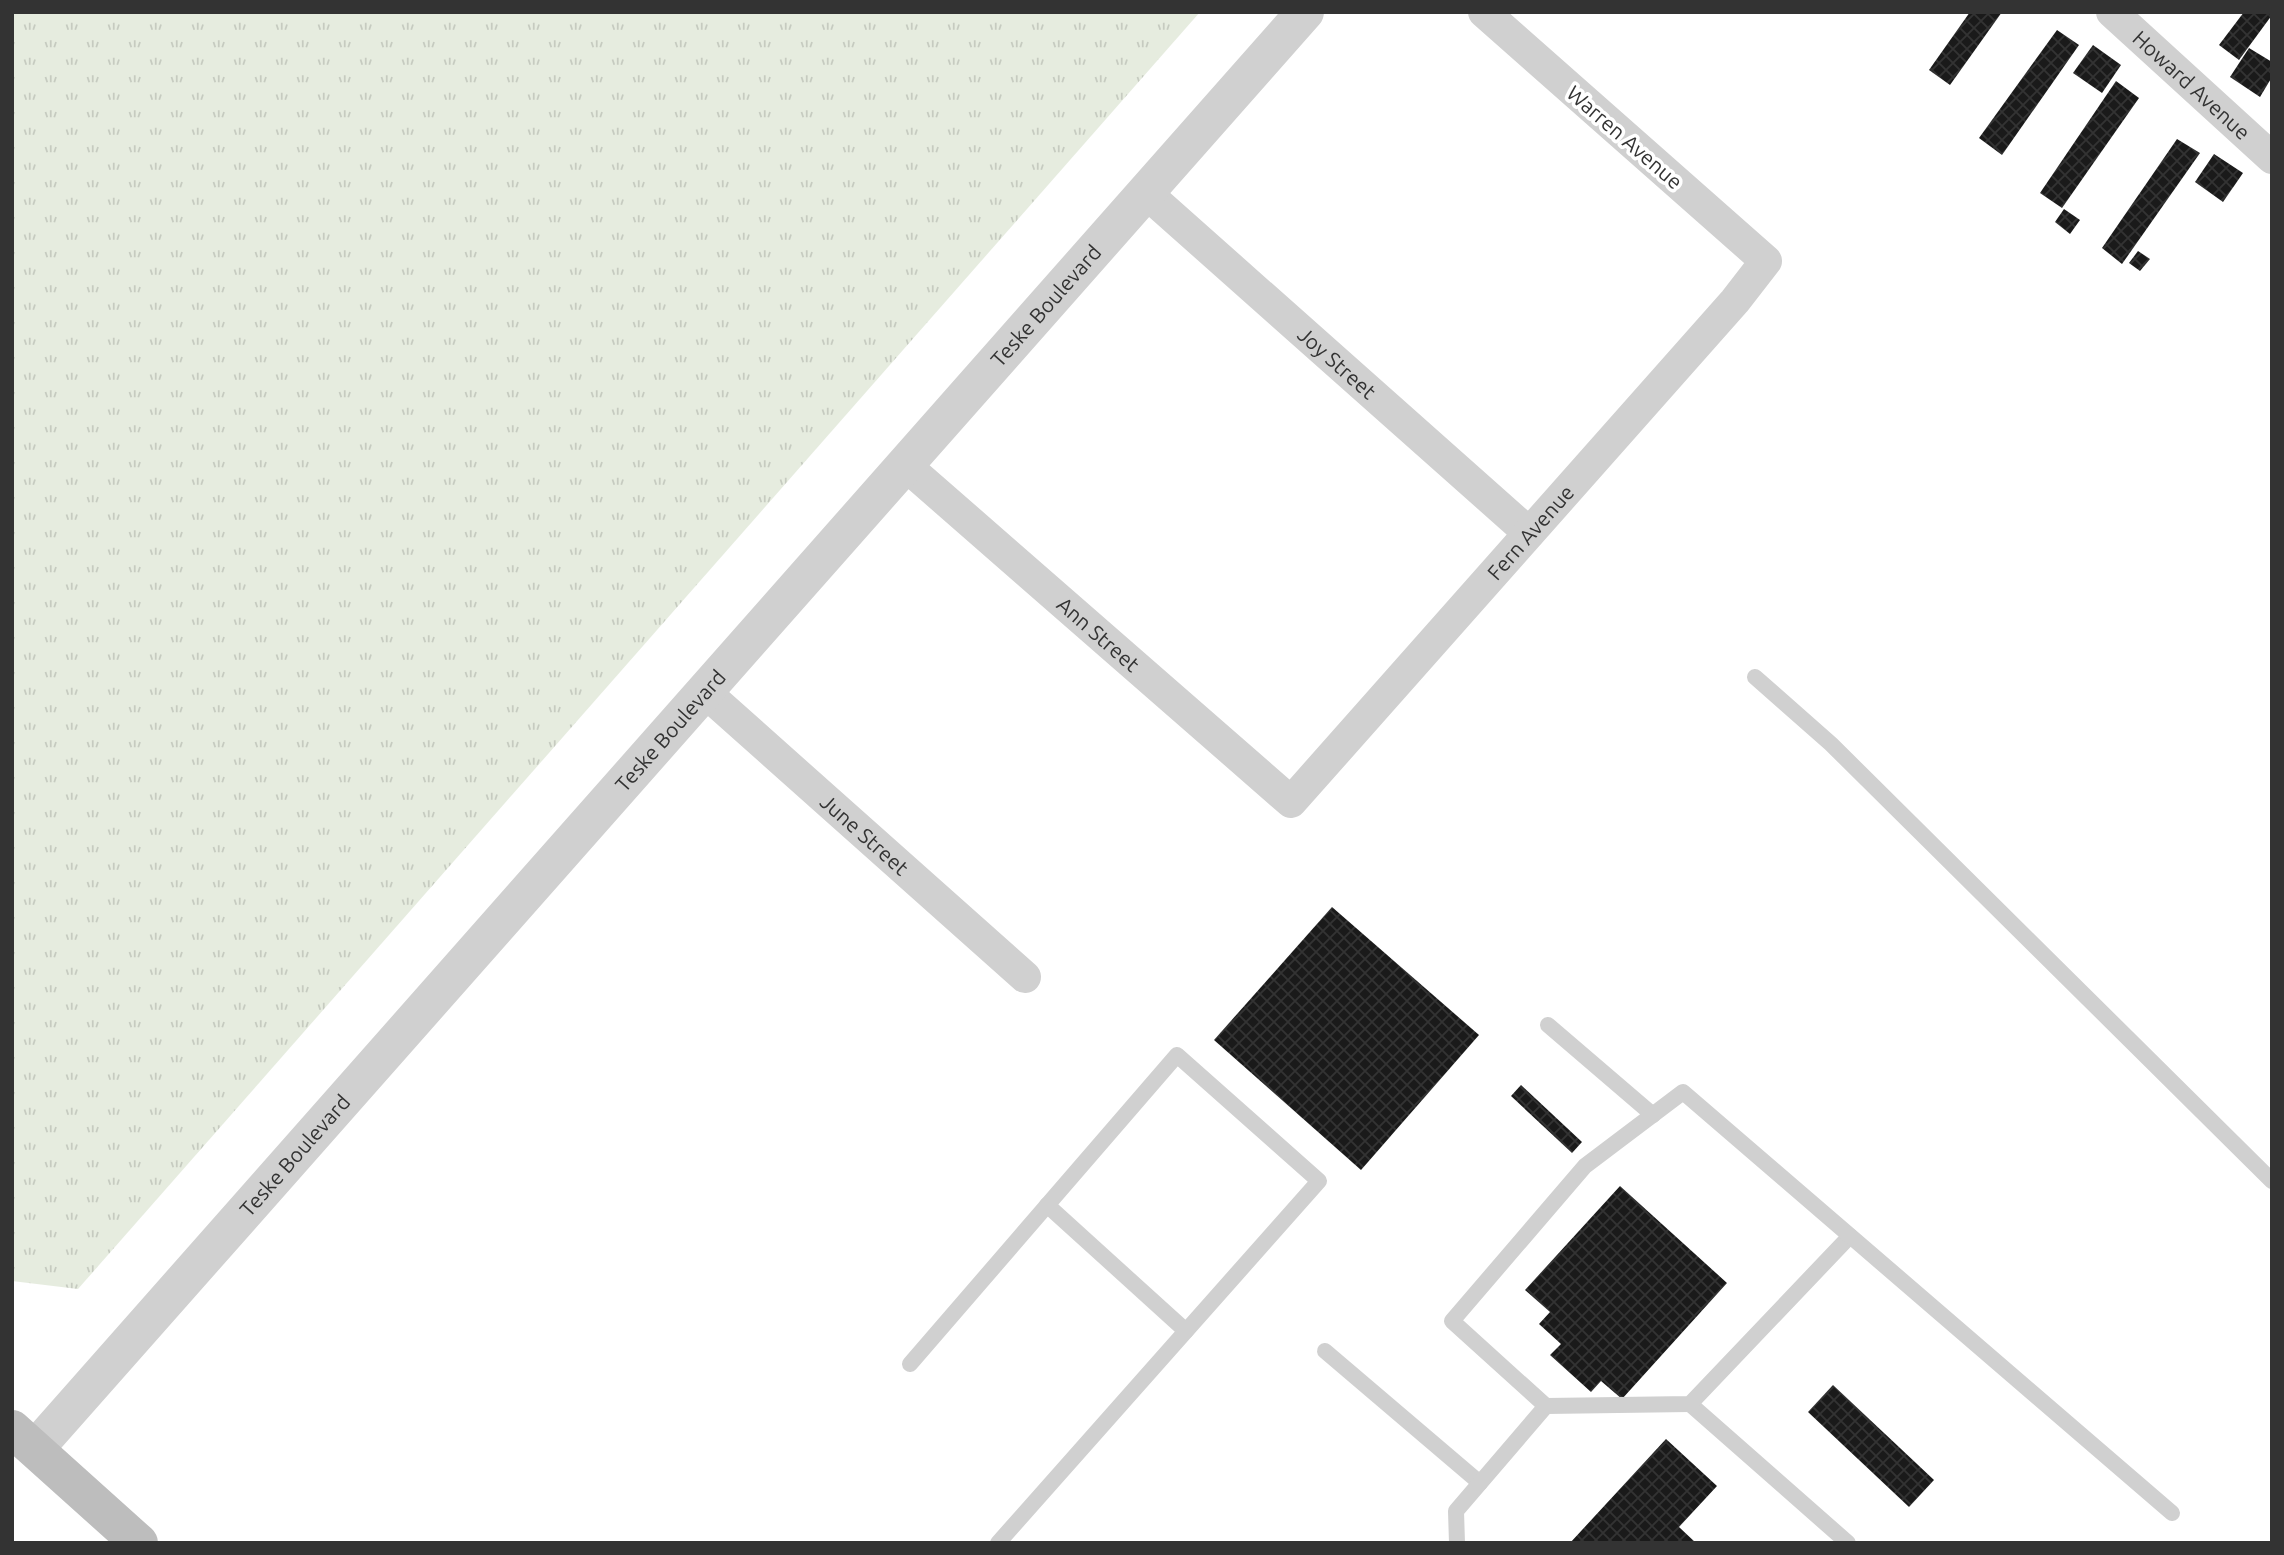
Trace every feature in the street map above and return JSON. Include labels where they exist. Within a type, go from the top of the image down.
[{"type":"main road","points":[[24,1439],[139,1543]]},
{"type":"street","name":"Teske Boulevard","points":[[24,1439],[705,692],[1305,12]]},
{"type":"street","name":"Warren Avenue","points":[[1485,12],[1766,261]]},
{"type":"street","name":"Howard Avenue","points":[[2112,12],[2272,158]]},
{"type":"street","name":"Joy Street","points":[[1146,191],[1529,533]]},
{"type":"street","name":"Fern Avenue","points":[[1291,802],[1735,301],[1766,261]]},
{"type":"street","name":"Ann Street","points":[[905,465],[1291,802]]},
{"type":"street","name":"June Street","points":[[705,692],[1025,977]]},
{"type":"lane","points":[[1755,677],[1831,744],[2272,1181]]},
{"type":"lane","points":[[1548,1025],[1653,1115]]},
{"type":"lane","points":[[910,1364],[1177,1055],[1320,1181],[998,1543]]},
{"type":"lane","points":[[1848,1543],[1690,1404],[1546,1406],[1452,1321],[1585,1166],[1683,1092],[2172,1513]]},
{"type":"lane","points":[[1047,1205],[1186,1331]]},
{"type":"lane","points":[[1690,1404],[1850,1236]]},
{"type":"lane","points":[[1325,1350],[1480,1483]]},
{"type":"lane","points":[[1457,1543],[1456,1511],[1546,1406]]},
{"type":"green space","points":[[12,12],[1200,12],[78,1289],[12,1281]]},
{"type":"building","points":[[1970,12],[2002,12],[1950,85],[1929,70]]},
{"type":"building","points":[[2244,12],[2272,12],[2272,15],[2239,60],[2219,45]]},
{"type":"building","points":[[2057,30],[2079,45],[2002,155],[1979,138]]},
{"type":"building","points":[[2093,45],[2121,65],[2102,93],[2073,73]]},
{"type":"building","points":[[2249,48],[2272,62],[2272,77],[2260,97],[2230,77]]},
{"type":"building","points":[[2116,81],[2139,98],[2062,208],[2040,193]]},
{"type":"building","points":[[2177,139],[2200,153],[2122,264],[2102,248]]},
{"type":"building","points":[[2214,154],[2243,173],[2223,202],[2195,182]]},
{"type":"building","points":[[2064,209],[2080,220],[2070,234],[2055,222]]},
{"type":"building","points":[[2138,251],[2150,259],[2140,271],[2129,263]]},
{"type":"building","points":[[1332,907],[1479,1035],[1361,1170],[1214,1040]]},
{"type":"building","points":[[1521,1085],[1582,1142],[1572,1153],[1511,1096]]},
{"type":"building","points":[[1620,1186],[1727,1283],[1622,1399],[1601,1381],[1591,1392],[1550,1355],[1561,1344],[1539,1324],[1550,1312],[1525,1290]]},
{"type":"building","points":[[1833,1385],[1934,1480],[1909,1507],[1808,1412]]},
{"type":"building","points":[[1666,1439],[1717,1486],[1679,1527],[1696,1543],[1570,1543]]}]
